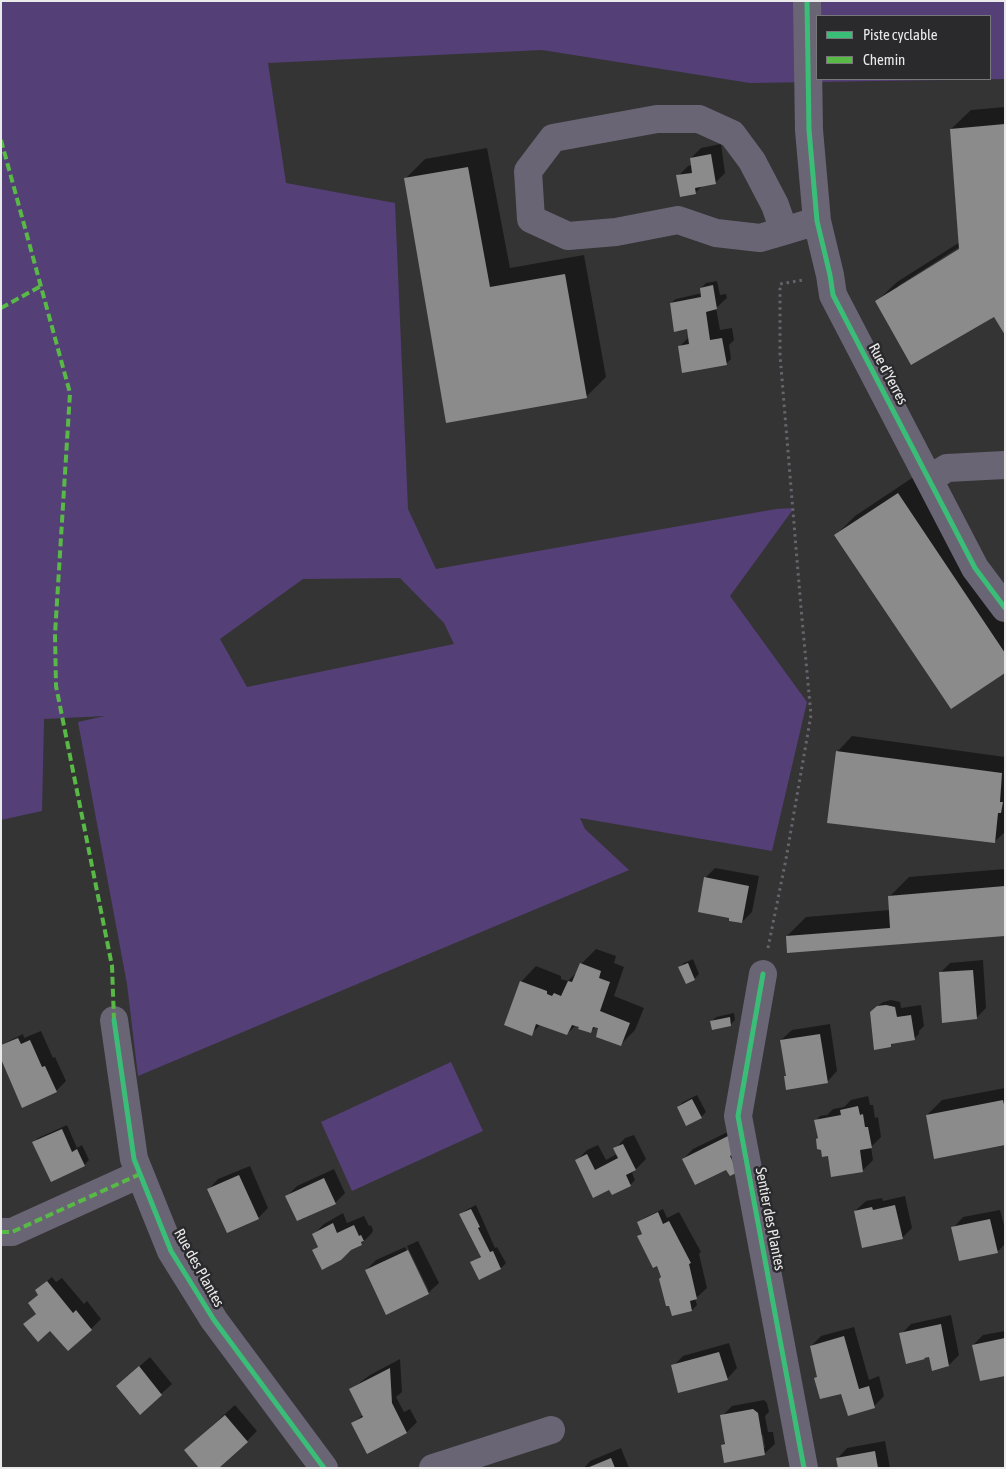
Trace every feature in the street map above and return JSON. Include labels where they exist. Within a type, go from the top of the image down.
[{"type":"street","name":"Rue d'Yerres","points":[[807,1],[809,130],[816,221],[830,275],[833,296],[975,568],[1005,608]]},
{"type":"street","points":[[784,231],[775,204],[752,161],[732,134],[699,119],[657,119],[553,138],[528,171],[531,219],[568,236],[616,232],[678,220],[716,233],[760,238],[784,231],[816,221]]},
{"type":"street","points":[[929,479],[947,468],[1005,465]]},
{"type":"street","name":"Sentier des Plantes","points":[[763,975],[738,1116],[804,1468]]},
{"type":"street","name":"Rue des Plantes","points":[[114,1020],[134,1159],[172,1251],[214,1320],[324,1468]]},
{"type":"street","points":[[1,1232],[12,1232],[140,1174]]},
{"type":"street","points":[[433,1468],[552,1430]]},
{"type":"path","points":[[763,975],[765,976],[766,970],[763,968],[778,902],[811,714],[780,355],[780,284],[830,275]]},
{"type":"shaded area","points":[[1,1],[1005,1],[1005,79],[991,79],[991,15],[816,15],[816,80],[941,80],[750,83],[542,50],[268,63],[286,183],[395,203],[408,509],[436,569],[776,509],[794,508],[730,596],[807,702],[772,851],[580,818],[585,829],[629,870],[138,1076],[127,984],[78,722],[105,716],[44,719],[42,811],[1,820]],"holes":[[[400,578],[444,623],[454,644],[247,687],[220,639],[303,579]]]},
{"type":"shaded area","points":[[451,1062],[483,1131],[352,1191],[321,1122]]},
{"type":"building","points":[[1005,124],[1005,335],[994,317],[911,365],[875,301],[959,249],[950,129]]},
{"type":"building","points":[[711,154],[716,184],[695,188],[696,194],[680,197],[676,175],[692,173],[690,158]]},
{"type":"building","points":[[468,167],[490,287],[565,274],[587,398],[446,423],[404,178]]},
{"type":"building","points":[[713,285],[717,309],[706,312],[710,340],[722,338],[727,365],[682,373],[678,346],[689,344],[687,329],[674,332],[670,303],[701,297],[700,288]]},
{"type":"building","points":[[898,493],[1005,653],[1005,673],[951,709],[834,535]]},
{"type":"building","points":[[836,751],[1002,773],[1000,802],[1003,802],[1001,813],[998,813],[995,843],[827,823]]},
{"type":"building","points":[[704,877],[749,886],[742,923],[729,921],[729,918],[698,912]]},
{"type":"building","points":[[1005,886],[1005,936],[787,953],[786,936],[890,928],[888,896]]},
{"type":"building","points":[[580,963],[601,971],[599,978],[610,982],[600,1011],[630,1023],[621,1046],[596,1037],[598,1028],[593,1027],[591,1033],[572,1025],[567,1035],[536,1024],[532,1036],[504,1025],[520,981],[547,991],[547,994],[552,996],[554,993],[561,996],[568,981],[572,982]]},
{"type":"building","points":[[688,963],[695,980],[686,984],[678,967]]},
{"type":"building","points":[[973,970],[977,1019],[942,1023],[939,972]]},
{"type":"building","points":[[877,1006],[895,1007],[897,1017],[911,1015],[915,1040],[891,1044],[891,1047],[874,1050],[870,1012]]},
{"type":"building","points":[[730,1017],[731,1026],[712,1030],[710,1021]]},
{"type":"building","points":[[820,1034],[828,1083],[786,1090],[784,1076],[786,1076],[780,1040]]},
{"type":"building","points":[[18,1038],[21,1044],[30,1040],[42,1067],[45,1066],[57,1092],[22,1108],[1,1059],[1,1045]]},
{"type":"building","points":[[692,1099],[702,1118],[686,1126],[677,1107]]},
{"type":"building","points":[[1003,1100],[1005,1109],[1005,1145],[934,1159],[926,1115]]},
{"type":"building","points":[[858,1106],[860,1115],[863,1114],[865,1127],[868,1127],[872,1148],[860,1150],[863,1172],[831,1177],[828,1156],[822,1157],[821,1150],[817,1149],[816,1139],[818,1138],[814,1120],[841,1115],[840,1110]]},
{"type":"building","points":[[62,1129],[72,1152],[77,1149],[85,1166],[51,1182],[32,1142]]},
{"type":"building","points":[[734,1133],[738,1151],[730,1156],[738,1172],[730,1176],[726,1170],[695,1185],[682,1159]]},
{"type":"building","points":[[623,1144],[636,1170],[626,1175],[631,1186],[612,1195],[609,1190],[593,1198],[575,1160],[587,1154],[595,1170],[618,1158],[613,1148]]},
{"type":"building","points":[[239,1175],[259,1219],[227,1233],[207,1189]]},
{"type":"building","points":[[324,1178],[336,1204],[297,1221],[285,1196]]},
{"type":"building","points":[[895,1205],[903,1239],[862,1248],[854,1211],[872,1207],[873,1210]]},
{"type":"building","points":[[471,1209],[490,1252],[493,1251],[501,1269],[479,1280],[470,1262],[481,1257],[459,1214]]},
{"type":"building","points":[[658,1212],[663,1224],[669,1221],[691,1263],[689,1264],[697,1299],[690,1301],[692,1311],[672,1316],[669,1306],[666,1306],[657,1266],[653,1268],[637,1236],[642,1234],[637,1222]]},
{"type":"building","points":[[990,1219],[998,1253],[959,1261],[951,1227]]},
{"type":"building","points":[[333,1223],[337,1233],[354,1225],[359,1236],[361,1235],[364,1241],[361,1242],[362,1245],[351,1250],[341,1260],[322,1270],[312,1250],[318,1247],[312,1234]]},
{"type":"building","points":[[408,1250],[429,1294],[386,1315],[365,1270]]},
{"type":"building","points":[[47,1281],[73,1313],[76,1310],[92,1330],[68,1351],[50,1331],[38,1342],[23,1324],[36,1314],[28,1303],[38,1295],[35,1290]]},
{"type":"building","points":[[941,1324],[949,1366],[932,1371],[929,1357],[906,1364],[899,1333]]},
{"type":"building","points":[[844,1336],[859,1389],[869,1386],[875,1408],[848,1416],[841,1394],[820,1399],[814,1378],[817,1377],[810,1346]]},
{"type":"building","points":[[1005,1338],[1005,1376],[980,1381],[972,1345]]},
{"type":"building","points":[[719,1352],[728,1380],[678,1393],[671,1365]]},
{"type":"building","points":[[139,1366],[162,1395],[140,1415],[116,1386]]},
{"type":"building","points":[[390,1368],[392,1403],[407,1433],[367,1454],[351,1423],[363,1417],[349,1389]]},
{"type":"building","points":[[753,1409],[758,1413],[765,1455],[724,1463],[721,1445],[725,1444],[720,1415]]},
{"type":"building","points":[[225,1415],[248,1442],[219,1468],[199,1468],[184,1450]]},
{"type":"building","points":[[875,1451],[878,1468],[838,1468],[836,1458]]},
{"type":"building","points":[[611,1458],[615,1468],[587,1468]]},
{"type":"marked path","points":[[1,140],[70,393],[55,634],[56,686],[112,966],[114,1020]]},
{"type":"marked path","points":[[1,308],[41,286]]},
{"type":"marked path","points":[[1,1232],[12,1232],[140,1174]]},
{"type":"cycle path","points":[[807,1],[809,130],[817,221],[833,295],[975,568],[1005,608]]},
{"type":"cycle path","points":[[763,974],[738,1116],[804,1468]]},
{"type":"cycle path","points":[[114,1020],[134,1159],[171,1251],[214,1320],[324,1468]]}]
